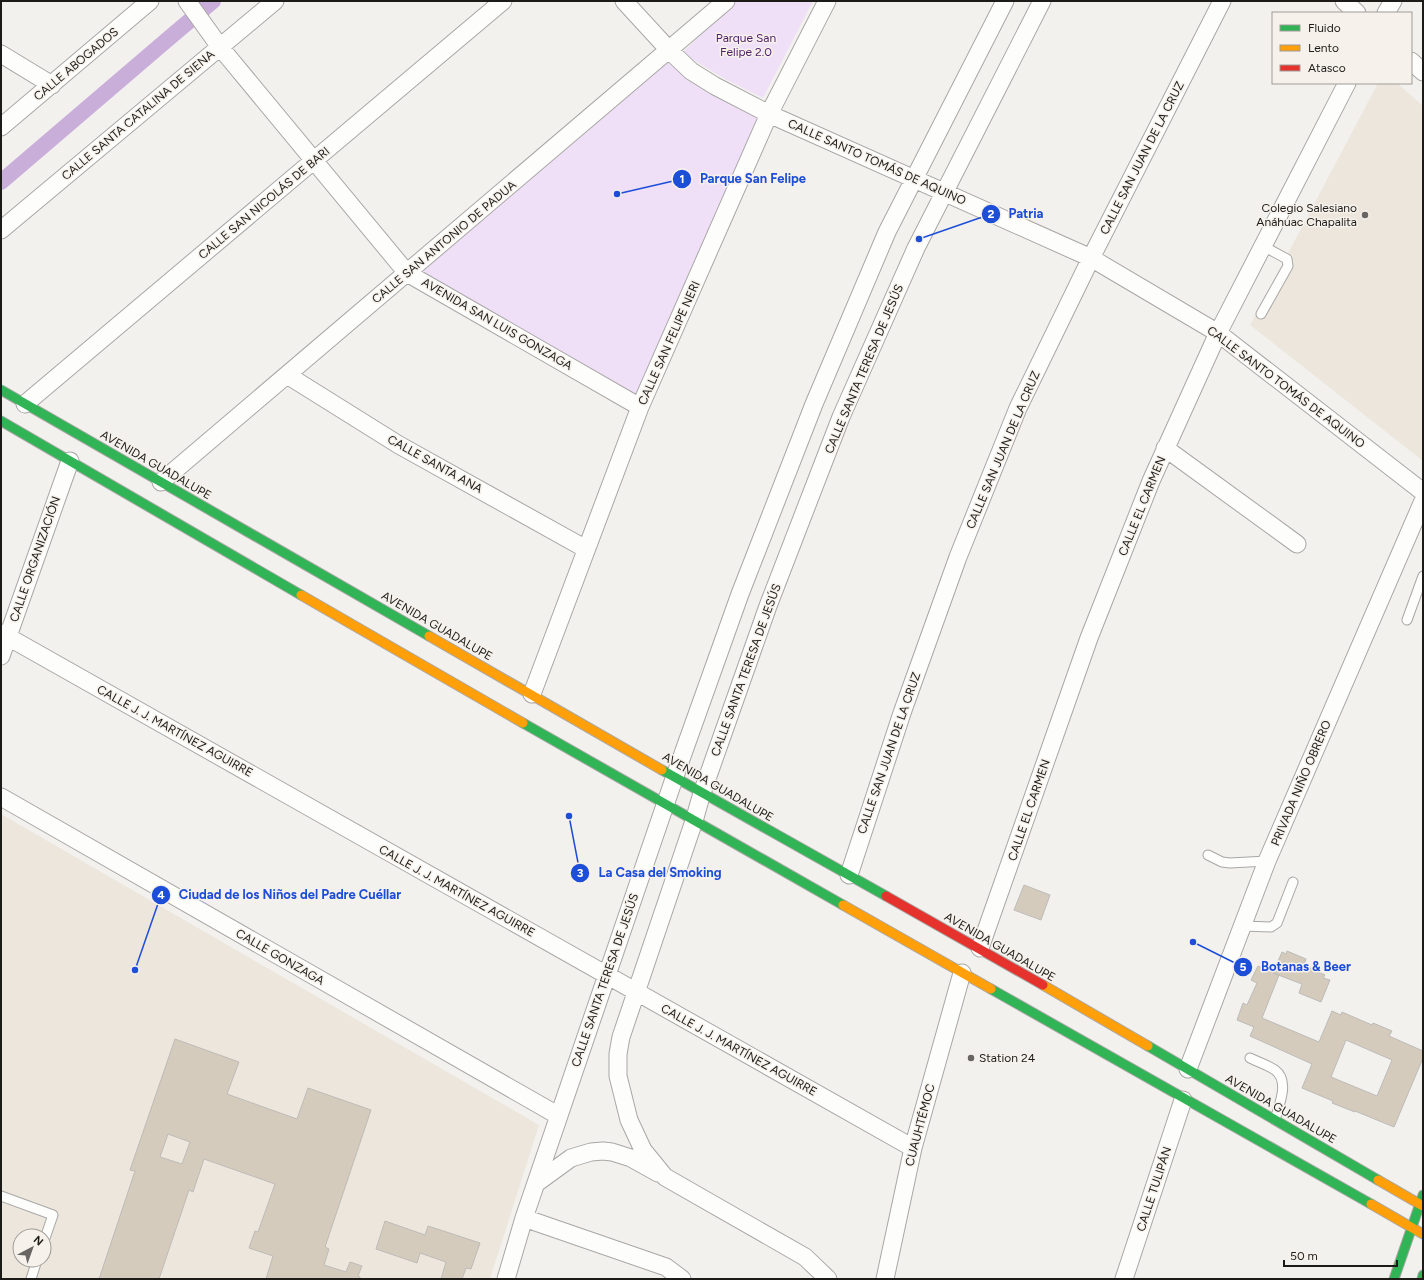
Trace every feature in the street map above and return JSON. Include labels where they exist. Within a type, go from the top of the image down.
[{"type":"main road","name":"AVENIDA GUADALUPE","points":[[1,390],[675,776],[702,793],[980,948],[1421,1205]]},
{"type":"main road","points":[[1,421],[665,805],[1183,1100],[1423,1234]]},
{"type":"main road","points":[[1394,1279],[1421,1205],[1423,1195]]},
{"type":"main road","points":[[1422,1279],[1423,1275]]},
{"type":"street","name":"CALLE ABOGADOS","points":[[1,127],[150,1]]},
{"type":"street","name":"AVENIDA SAN LUIS GONZAGA","points":[[187,1],[220,47],[407,273],[640,407]]},
{"type":"street","name":"CALLE SANTA CATALINA DE SIENA","points":[[1,230],[275,1]]},
{"type":"street","name":"CALLE SAN NICOLÁS DE BARI","points":[[25,404],[504,1]]},
{"type":"street","name":"CALLE SANTO TOMÁS DE AQUINO","points":[[624,1],[668,50],[691,71],[715,86],[769,114],[1091,258],[1218,333],[1423,492]]},
{"type":"street","name":"CALLE SAN ANTONIO DE PADUA","points":[[160,482],[726,1]]},
{"type":"street","name":"CALLE SAN FELIPE NERI","points":[[532,694],[640,407],[769,114],[827,1]]},
{"type":"street","name":"CALLE SANTA TERESA DE JESÚS","points":[[506,1279],[524,1218],[538,1182],[559,1116],[675,776],[740,594],[814,404],[888,232],[914,178],[1005,1]]},
{"type":"street","name":"CALLE SANTA TERESA DE JESÚS","points":[[828,1279],[805,1257],[665,1177],[643,1150],[629,1120],[618,1076],[618,1054],[621,1037],[694,821],[702,793],[768,606],[841,417],[916,248],[1042,1]]},
{"type":"street","name":"CALLE SAN JUAN DE LA CRUZ","points":[[849,875],[902,714],[958,557],[1018,408],[1091,258],[1222,1]]},
{"type":"street","points":[[1344,1],[1356,12]]},
{"type":"street","points":[[1387,12],[1393,1]]},
{"type":"street","points":[[1,54],[52,85]]},
{"type":"street","points":[[1412,62],[1423,72]]},
{"type":"street","name":"CALLE EL CARMEN","points":[[980,948],[1089,638],[1151,481],[1218,333],[1346,84]]},
{"type":"street","name":"CALLE SANTA ANA","points":[[287,375],[399,445],[586,549]]},
{"type":"street","points":[[1166,448],[1297,544]]},
{"type":"street","name":"CALLE ORGANIZACIÓN","points":[[1,656],[4,635],[70,461]]},
{"type":"street","name":"PRIVADA NIÑO OBRERO","points":[[1188,1069],[1267,861],[1423,501]]},
{"type":"street","name":"CALLE J. J. MARTÍNEZ AGUIRRE","points":[[4,635],[913,1148]]},
{"type":"street","name":"CALLE GONZAGA","points":[[1,797],[559,1116]]},
{"type":"street","name":"CUAUHTÉMOC","points":[[885,1279],[913,1148],[962,973]]},
{"type":"street","name":"CALLE TULIPÁN","points":[[1124,1279],[1183,1100]]},
{"type":"street","points":[[538,1182],[571,1158],[603,1151],[612,1152],[631,1158],[665,1177]]},
{"type":"street","points":[[524,1218],[666,1267],[682,1279]]},
{"type":"lane","points":[[1261,314],[1288,266],[1287,259],[1263,246]]},
{"type":"lane","points":[[1407,620],[1423,576]]},
{"type":"lane","points":[[1208,855],[1230,864],[1267,861]]},
{"type":"lane","points":[[1242,926],[1271,927],[1277,923],[1293,882]]},
{"type":"lane","points":[[1250,1058],[1275,1070],[1281,1076],[1283,1082],[1275,1120]]},
{"type":"lane","points":[[1,1196],[53,1215],[49,1228]]},
{"type":"lane","points":[[31,1279],[34,1268]]},
{"type":"shaded area","name":"Colegio Salesiano Anáhuac Chapalita","points":[[1377,84],[1398,84],[1423,106],[1423,461],[1250,325]]},
{"type":"shaded area","points":[[1,814],[539,1125],[490,1279],[1,1279]]},
{"type":"green space","name":"Parque San Felipe 2.0","points":[[735,1],[813,1],[763,98],[727,80],[682,53]]},
{"type":"green space","points":[[672,56],[763,116],[637,398],[411,272]]},
{"type":"building","points":[[1024,885],[1050,895],[1041,920],[1014,910]]},
{"type":"building","points":[[1287,951],[1306,959],[1304,965],[1325,975],[1323,978],[1330,980],[1321,1002],[1299,993],[1302,984],[1273,973],[1282,952],[1286,954]]},
{"type":"building","points":[[1258,966],[1279,975],[1262,1018],[1319,1042],[1332,1011],[1341,1015],[1342,1012],[1372,1025],[1373,1023],[1392,1031],[1389,1036],[1423,1051],[1423,1058],[1394,1127],[1332,1103],[1333,1101],[1302,1088],[1312,1064],[1250,1036],[1254,1027],[1237,1020],[1243,1003],[1247,1005],[1257,983],[1251,980]],"holes":[[[1346,1040],[1392,1060],[1377,1096],[1331,1077]]]},
{"type":"building","points":[[175,1039],[239,1062],[227,1094],[297,1119],[308,1088],[371,1110],[325,1247],[329,1249],[324,1265],[346,1272],[350,1262],[362,1266],[358,1276],[360,1279],[266,1279],[273,1256],[249,1248],[255,1231],[258,1232],[275,1184],[204,1159],[193,1192],[189,1190],[159,1279],[99,1279],[135,1171],[130,1170]],"holes":[[[168,1134],[190,1142],[182,1164],[160,1157]]]},
{"type":"building","points":[[385,1221],[425,1235],[428,1226],[480,1243],[471,1269],[466,1268],[462,1279],[441,1279],[446,1262],[420,1253],[417,1263],[376,1249]]},
{"type":"waterway","points":[[1,182],[213,1]]},
{"type":"traffic: fast","points":[[1,390],[429,636]]},
{"type":"traffic: fast","points":[[1,421],[301,595]]},
{"type":"traffic: fast","points":[[523,723],[843,905]]},
{"type":"traffic: fast","points":[[662,770],[886,896]]},
{"type":"traffic: fast","points":[[991,989],[1371,1204]]},
{"type":"traffic: fast","points":[[1148,1046],[1378,1180]]},
{"type":"traffic: fast","points":[[1394,1279],[1423,1195]]},
{"type":"traffic: fast","points":[[1422,1279],[1423,1275]]},
{"type":"traffic: slow","points":[[301,595],[523,723]]},
{"type":"traffic: slow","points":[[429,636],[662,770]]},
{"type":"traffic: slow","points":[[843,905],[991,989]]},
{"type":"traffic: slow","points":[[1043,985],[1148,1046]]},
{"type":"traffic: slow","points":[[1378,1180],[1423,1206]]},
{"type":"traffic: slow","points":[[1371,1204],[1423,1234]]},
{"type":"traffic: jam","points":[[886,896],[1043,985]]},
{"type":"place","name":"Parque San Felipe","points":[[617,194]]},
{"type":"place","name":"Colegio Salesiano Anáhuac Chapalita","points":[[1365,215]]},
{"type":"place","name":"Patria","points":[[919,239]]},
{"type":"place","name":"La Casa del Smoking","points":[[569,816]]},
{"type":"place","name":"Botanas & Beer","points":[[1193,942]]},
{"type":"place","name":"Ciudad de los Niños del Padre Cuéllar","points":[[135,970]]},
{"type":"place","name":"Station 24","points":[[971,1058]]}]
